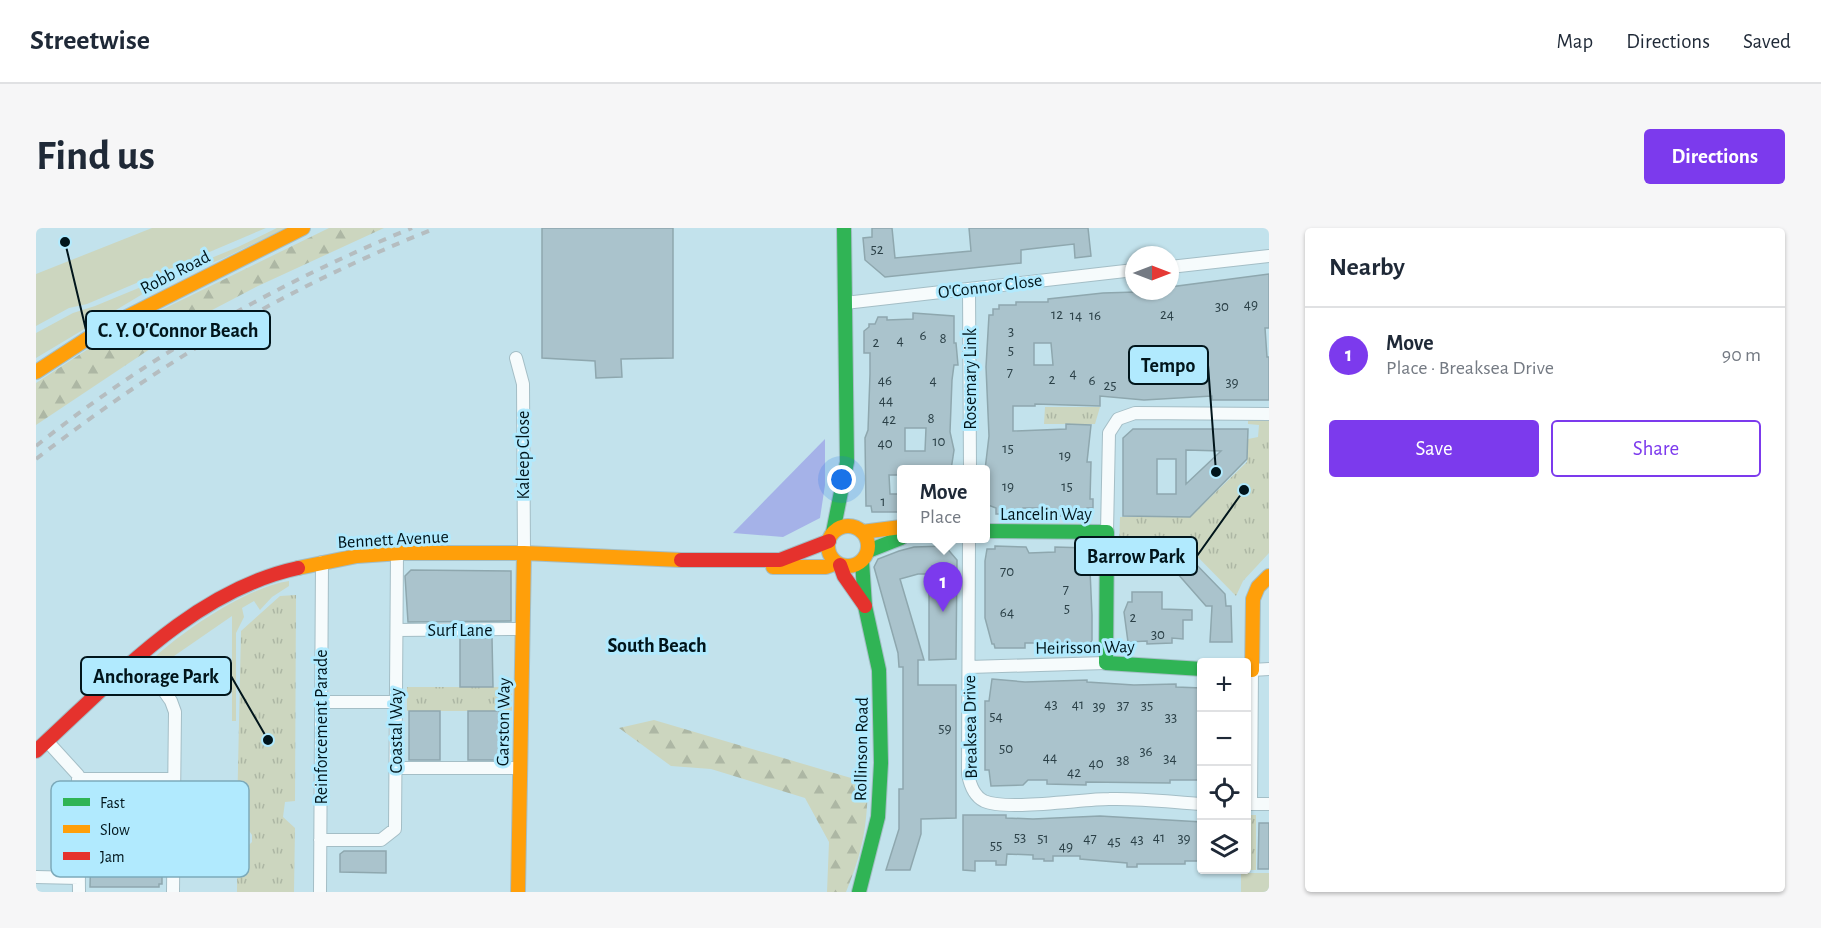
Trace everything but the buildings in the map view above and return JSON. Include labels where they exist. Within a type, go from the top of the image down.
[{"type":"street","name":"Robb Road","points":[[36,372],[99,331],[303,228]]},
{"type":"street","points":[[844,228],[847,462],[844,490],[835,516],[829,553],[838,564],[852,566],[865,556],[897,540]]},
{"type":"street","points":[[1179,266],[1269,255]]},
{"type":"street","name":"O'Connor Close","points":[[846,303],[1125,271]]},
{"type":"street","name":"Rosemary Link","points":[[969,289],[969,465]]},
{"type":"street","name":"Kaleep Close","points":[[516,358],[523,384],[524,554]]},
{"type":"street","points":[[1106,663],[1109,433],[1118,418],[1135,413],[1269,414]]},
{"type":"street","points":[[844,490],[868,544],[865,556]]},
{"type":"street","points":[[831,537],[844,526],[860,530],[897,527]]},
{"type":"street","name":"Lancelin Way","points":[[990,531],[1107,532]]},
{"type":"street","name":"Bennett Avenue","points":[[36,751],[165,634],[232,591],[271,574],[321,562],[397,553],[524,554],[744,561],[790,558],[831,537]]},
{"type":"street","name":"Breaksea Drive","points":[[969,543],[968,774],[971,788],[982,800],[996,803],[1072,803],[1106,798],[1197,804]]},
{"type":"street","name":"Coastal Way","points":[[320,840],[381,840],[390,836],[396,826],[397,553]]},
{"type":"street","name":"Garston Way","points":[[518,892],[524,554]]},
{"type":"street","name":"Rollinson Road","points":[[859,892],[878,817],[881,763],[879,670],[865,606],[865,556]]},
{"type":"street","name":"Bennett Avenue","points":[[744,561],[791,569],[838,564]]},
{"type":"street","name":"Reinforcement Parade","points":[[320,892],[321,562]]},
{"type":"street","name":"Rollinson Road","points":[[838,564],[865,606]]},
{"type":"street","points":[[1250,658],[1252,599],[1258,587],[1269,576]]},
{"type":"street","name":"Surf Lane","points":[[397,630],[522,629]]},
{"type":"street","points":[[48,741],[76,772],[79,779],[174,779],[174,708],[140,657]]},
{"type":"street","name":"Heirisson Way","points":[[969,667],[1106,663],[1197,669]]},
{"type":"street","points":[[1251,670],[1269,669]]},
{"type":"street","points":[[321,702],[396,702]]},
{"type":"street","points":[[1249,712],[1249,766]]},
{"type":"street","points":[[396,768],[520,768]]},
{"type":"street","points":[[1251,804],[1269,804]]},
{"type":"street","points":[[173,877],[173,892]]},
{"type":"street","points":[[36,878],[79,878],[79,892]]},
{"type":"green space","points":[[152,228],[266,228],[87,304],[69,308],[36,326],[36,274]]},
{"type":"green space","points":[[277,228],[286,228],[222,259],[166,280],[36,358],[36,333],[73,313],[238,247]]},
{"type":"green space","points":[[329,228],[384,228],[258,286],[195,319],[36,425],[36,383],[108,336]]},
{"type":"green space","points":[[1045,407],[1100,407],[1095,424],[1044,424]]},
{"type":"green space","points":[[1269,419],[1269,553],[1243,581],[1236,596],[1188,547],[1119,546],[1120,517],[1190,517],[1247,462],[1248,439],[1258,437],[1259,425],[1248,424],[1248,420]]},
{"type":"green space","points":[[289,581],[289,586],[272,597],[260,610],[254,601],[242,608],[244,617],[236,633],[236,721],[232,721],[232,616],[161,665],[166,685],[156,673],[156,656],[200,622],[255,591]]},
{"type":"green space","points":[[296,595],[295,801],[285,802],[283,817],[295,828],[294,892],[237,892],[237,877],[249,877],[249,845],[252,842],[252,835],[249,831],[249,781],[238,781],[241,631],[280,596]]},
{"type":"green space","points":[[407,687],[512,687],[512,711],[407,711]]},
{"type":"green space","points":[[654,720],[868,783],[863,839],[846,892],[827,892],[829,842],[805,798],[711,769],[671,766],[619,728]]},
{"type":"green space","points":[[1251,815],[1256,815],[1256,870],[1251,870]]},
{"type":"green space","points":[[1269,873],[1269,892],[1241,892],[1241,874]]},
{"type":"water","points":[[825,439],[825,485],[820,518],[783,537],[733,533]]},
{"type":"railway","points":[[36,446],[124,381],[216,324],[312,272],[412,228]]},
{"type":"railway","points":[[36,459],[131,390],[228,329],[328,275],[436,228]]},
{"type":"traffic: fast","points":[[833,532],[847,462],[844,228]]},
{"type":"traffic: fast","points":[[990,531],[1107,532],[1106,663],[1197,669]]},
{"type":"traffic: fast","points":[[868,551],[897,540]]},
{"type":"traffic: fast","points":[[859,892],[878,817],[881,763],[879,670],[865,606],[862,561]]},
{"type":"traffic: slow","points":[[36,372],[99,331],[303,228]]},
{"type":"traffic: slow","points":[[848,526],[862,532],[868,546],[862,560],[848,566],[834,560],[828,546],[834,532],[848,526]]},
{"type":"traffic: slow","points":[[862,532],[897,528]]},
{"type":"traffic: slow","points":[[298,568],[357,556],[401,553],[524,553],[681,560]]},
{"type":"traffic: slow","points":[[518,892],[524,553]]},
{"type":"traffic: slow","points":[[773,567],[826,567],[837,563]]},
{"type":"traffic: slow","points":[[1251,670],[1253,599],[1258,587],[1269,576]]},
{"type":"traffic: jam","points":[[681,560],[780,560],[829,541]]},
{"type":"traffic: jam","points":[[840,565],[844,576],[865,606]]},
{"type":"traffic: jam","points":[[36,751],[125,668],[189,618],[223,596],[259,580],[298,568]]},
{"type":"place","name":"C. Y. O'Connor Beach","points":[[65,242]]},
{"type":"place","name":"Tempo","points":[[1216,472]]},
{"type":"place","name":"Barrow Park","points":[[1244,490]]},
{"type":"place","name":"Move","points":[[943,612]]},
{"type":"place","name":"Anchorage Park","points":[[268,740]]},
{"type":"district","name":"South Beach","points":[[657,645]]}]
